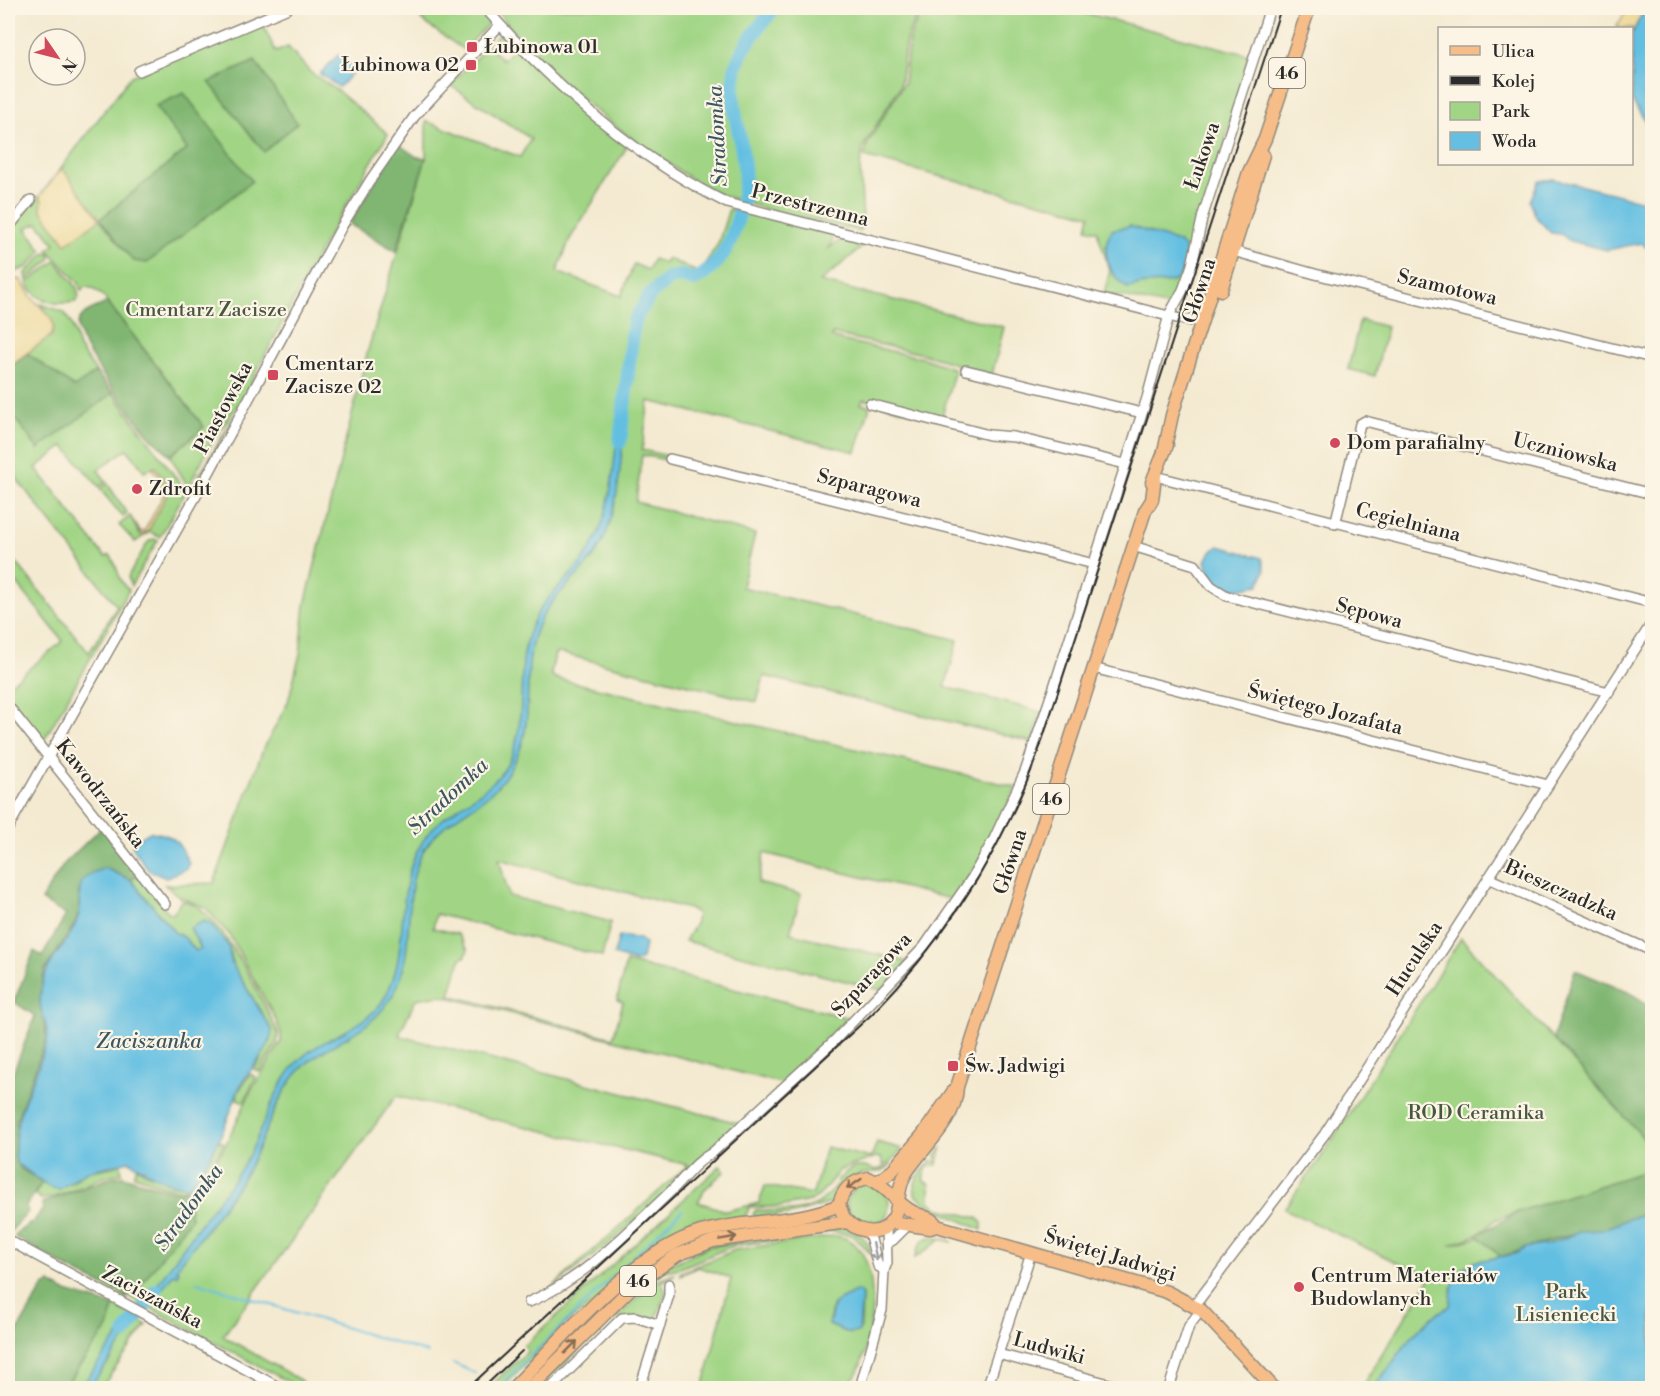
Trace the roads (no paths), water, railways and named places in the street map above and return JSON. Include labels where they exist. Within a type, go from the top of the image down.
[{"type":"main road","name":"Główna","points":[[1164,452],[1172,415],[1249,172],[1265,139],[1309,8]]},
{"type":"main road","name":"Główna","points":[[897,1201],[905,1173],[943,1124],[957,1097],[957,1087],[1144,511],[1152,500],[1155,476],[1179,415],[1263,160],[1265,139]]},
{"type":"main road","name":"Główna","points":[[878,1182],[891,1172],[922,1136],[949,1094],[957,1087]]},
{"type":"main road","points":[[888,1225],[869,1232],[847,1222],[839,1205],[847,1188],[856,1181],[868,1178],[878,1182],[897,1201]]},
{"type":"main road","name":"Świętej Jadwigi","points":[[897,1201],[912,1212],[934,1220],[938,1226]]},
{"type":"main road","name":"46","points":[[888,1225],[897,1201]]},
{"type":"main road","name":"46","points":[[513,1389],[624,1278],[667,1247],[708,1230],[777,1221],[824,1211],[839,1205]]},
{"type":"main road","name":"46","points":[[530,1389],[633,1286],[676,1255],[725,1239],[847,1222]]},
{"type":"main road","name":"Świętej Jadwigi","points":[[888,1225],[909,1224],[930,1228],[938,1226],[1131,1279],[1198,1307],[1274,1389]]},
{"type":"street","points":[[139,71],[288,8]]},
{"type":"street","name":"Przestrzenna","points":[[485,8],[584,108],[617,135],[680,178],[727,203],[1188,321]]},
{"type":"street","name":"Łukowa","points":[[1169,315],[1183,290],[1192,265],[1203,215],[1270,8]]},
{"type":"street","name":"Piastowska","points":[[8,827],[206,480],[342,226],[414,117],[500,25]]},
{"type":"street","points":[[8,228],[31,200]]},
{"type":"street","name":"Szamotowa","points":[[1233,251],[1325,277],[1653,358]]},
{"type":"street","points":[[1194,345],[1188,321],[1198,315],[1208,304]]},
{"type":"street","name":"Szparagowa","points":[[529,1302],[563,1285],[607,1251],[685,1178],[700,1159],[712,1154],[834,1041],[924,947],[984,859],[1016,792],[1094,564],[1143,413],[1169,315]]},
{"type":"street","points":[[966,370],[1143,413]]},
{"type":"street","points":[[870,404],[989,435],[1014,437],[1125,464]]},
{"type":"street","name":"Uczniowska","points":[[1335,524],[1353,444],[1360,424],[1365,421],[1653,494]]},
{"type":"street","name":"Szparagowa","points":[[670,459],[1094,564]]},
{"type":"street","name":"Cegielniana","points":[[1155,476],[1335,524],[1623,593],[1653,603]]},
{"type":"street","name":"Sępowa","points":[[1133,546],[1196,565],[1211,586],[1227,596],[1609,692]]},
{"type":"street","name":"Huculska","points":[[1168,1389],[1189,1326],[1198,1307],[1324,1136],[1653,623]]},
{"type":"street","name":"Świętego Jozafata","points":[[1093,668],[1548,785]]},
{"type":"street","name":"Kawodrzańska","points":[[8,706],[165,904]]},
{"type":"street","name":"Bieszczadzka","points":[[1488,878],[1653,951]]},
{"type":"street","points":[[885,1244],[893,1240],[909,1224]]},
{"type":"street","points":[[860,1389],[879,1324],[884,1270],[887,1263],[885,1244],[888,1225]]},
{"type":"street","points":[[869,1232],[878,1266],[884,1270]]},
{"type":"street","name":"Zaciszańska","points":[[8,1240],[280,1389]]},
{"type":"street","points":[[987,1389],[1031,1253]]},
{"type":"street","points":[[640,1389],[669,1295],[669,1284]]},
{"type":"street","points":[[550,1389],[622,1318],[634,1317],[660,1325]]},
{"type":"street","name":"Ludwiki","points":[[998,1354],[1125,1389]]},
{"type":"water","points":[[1645,8],[1652,8],[1652,131],[1633,102],[1633,32]]},
{"type":"water","points":[[338,55],[356,69],[339,87],[320,74]]},
{"type":"water","points":[[1554,179],[1652,203],[1652,248],[1648,249],[1641,243],[1607,250],[1570,241],[1561,234],[1551,233],[1536,217],[1530,201],[1539,181]]},
{"type":"water","points":[[1130,226],[1178,242],[1183,246],[1186,253],[1185,262],[1176,280],[1128,288],[1121,283],[1111,270],[1106,246],[1112,230]]},
{"type":"water","points":[[618,425],[624,425],[617,493],[602,543],[594,556],[558,595],[540,621],[530,653],[523,739],[512,766],[491,793],[449,823],[430,841],[420,858],[411,895],[406,954],[395,991],[384,1008],[372,1020],[316,1056],[291,1081],[278,1102],[253,1160],[239,1184],[176,1269],[179,1271],[177,1275],[173,1274],[149,1307],[143,1303],[242,1168],[268,1111],[294,1066],[316,1047],[365,1019],[385,997],[398,959],[408,878],[423,841],[444,818],[494,781],[512,755],[520,722],[522,670],[528,636],[538,612],[580,564],[591,549],[599,532],[609,498]]},
{"type":"water","points":[[1219,546],[1262,558],[1265,570],[1259,585],[1238,589],[1220,587],[1209,572],[1206,561],[1211,551]]},
{"type":"water","points":[[150,832],[166,835],[175,840],[189,863],[187,868],[166,878],[148,870],[132,846],[133,842]]},
{"type":"water","name":"Zaciszanka","points":[[105,868],[131,880],[175,933],[184,937],[196,951],[201,949],[190,928],[204,921],[211,924],[228,945],[232,964],[272,1030],[263,1055],[238,1091],[212,1153],[188,1186],[164,1181],[129,1161],[85,1172],[60,1189],[51,1188],[16,1163],[16,1129],[48,1035],[40,1005],[42,986],[51,964],[75,926],[79,914],[82,882],[89,875]]},
{"type":"water","points":[[619,936],[639,939],[645,944],[642,959],[635,962],[614,955]]},
{"type":"water","name":"Park Lisieniecki","points":[[1652,1210],[1652,1388],[1374,1388],[1415,1333],[1450,1306],[1452,1288],[1459,1272],[1472,1262],[1515,1254],[1525,1248],[1549,1244],[1582,1231],[1601,1230]]},
{"type":"water","points":[[858,1291],[862,1295],[859,1332],[849,1333],[829,1325],[834,1303]]},
{"type":"water","points":[[132,1317],[139,1321],[89,1388],[80,1388]]},
{"type":"waterway","name":"Stradomka","points":[[742,201],[744,168],[734,100],[736,67],[747,44],[774,8]]},
{"type":"waterway","name":"Stradomka","points":[[620,442],[634,321],[650,295],[669,278],[682,276],[694,280],[713,267],[731,240],[741,207]]},
{"type":"waterway","points":[[497,1388],[682,1210]]},
{"type":"waterway","points":[[197,1282],[428,1353]]},
{"type":"waterway","name":"Stradomka","points":[[125,1333],[156,1290]]},
{"type":"waterway","points":[[453,1363],[475,1373]]},
{"type":"railway","points":[[468,1388],[872,1014],[925,954],[971,890],[1009,820],[1040,747],[1281,8]]},
{"type":"railway","points":[[483,1388],[522,1351]]},
{"type":"place","name":"Łubinowa 01","points":[[472,47]]},
{"type":"place","name":"Łubinowa 02","points":[[471,65]]},
{"type":"place","name":"Cmentarz Zacisze 02","points":[[273,375]]},
{"type":"place","name":"Dom parafialny","points":[[1335,443]]},
{"type":"place","name":"Zdrofit","points":[[137,489]]},
{"type":"place","name":"Św. Jadwigi","points":[[953,1066]]},
{"type":"place","name":"Centrum Materiałów Budowlanych","points":[[1299,1287]]},
{"type":"park label","name":"Cmentarz Zacisze","points":[[206,310]]},
{"type":"park label","name":"ROD Ceramika","points":[[1476,1113]]}]
